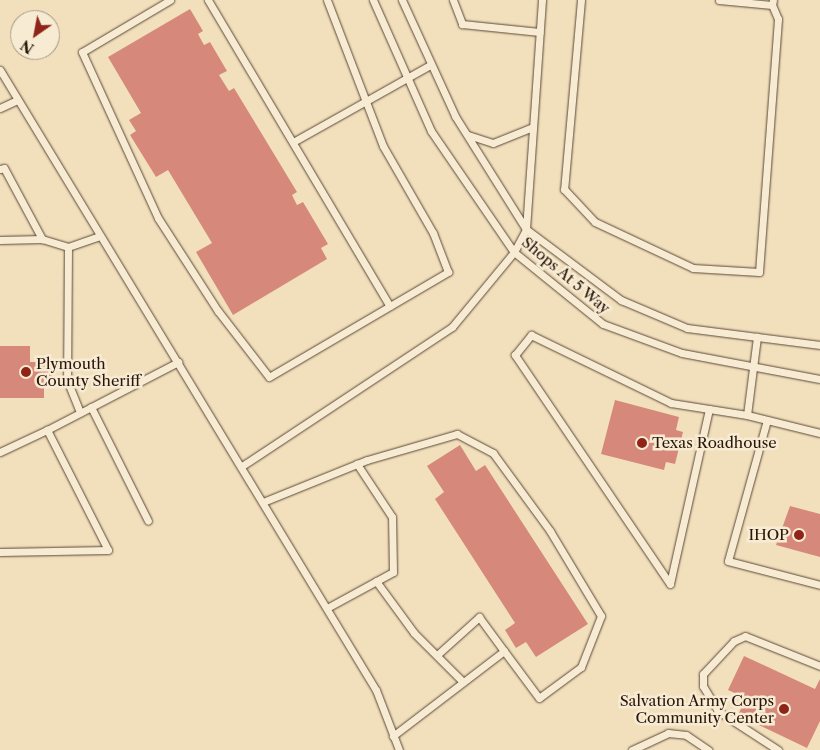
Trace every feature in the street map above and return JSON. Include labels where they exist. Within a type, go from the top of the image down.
[{"type":"lane","points":[[170,0],[82,52],[158,218],[218,311],[270,377],[448,272],[433,233],[383,146],[327,0]]},
{"type":"lane","points":[[208,0],[390,306]]},
{"type":"lane","name":"Shops At 5 Way","points":[[373,0],[405,77],[431,131],[514,252],[603,324],[682,353],[820,379]]},
{"type":"lane","name":"Shops At 5 Way","points":[[402,0],[430,65],[466,134],[526,229],[621,300],[688,328],[820,345]]},
{"type":"lane","points":[[453,0],[462,24],[540,32]]},
{"type":"lane","points":[[242,466],[452,327],[514,252],[526,229],[542,0]]},
{"type":"lane","points":[[580,0],[564,189],[594,222],[693,268],[758,272],[778,19],[773,2],[719,0]]},
{"type":"lane","points":[[293,142],[364,99],[430,65]]},
{"type":"lane","points":[[0,70],[242,466],[376,690],[399,750]]},
{"type":"lane","points":[[0,108],[17,100]]},
{"type":"lane","points":[[466,134],[493,143],[533,127]]},
{"type":"lane","points":[[0,170],[4,168],[42,239]]},
{"type":"lane","points":[[0,240],[42,239],[68,247],[100,236]]},
{"type":"lane","points":[[68,247],[67,380],[80,413]]},
{"type":"lane","points":[[710,409],[670,584],[516,354],[531,335],[671,403],[710,409],[747,415],[820,433]]},
{"type":"lane","points":[[747,415],[757,337]]},
{"type":"lane","points":[[0,452],[47,430],[178,362]]},
{"type":"lane","points":[[91,407],[148,521]]},
{"type":"lane","points":[[767,420],[728,560],[820,585]]},
{"type":"lane","points":[[0,552],[108,550],[47,430]]},
{"type":"lane","points":[[263,502],[357,464],[457,434],[493,453],[550,531],[601,616],[581,667],[539,698],[479,617],[437,654]]},
{"type":"lane","points":[[327,608],[393,572],[392,516],[357,464]]},
{"type":"lane","points":[[376,581],[414,633],[463,682]]},
{"type":"lane","points":[[778,750],[718,711],[703,686],[703,674],[734,641],[745,636],[820,666]]},
{"type":"lane","points":[[393,736],[504,651]]},
{"type":"lane","points":[[632,750],[668,733],[686,735],[708,750]]},
{"type":"building","points":[[190,9],[203,31],[198,34],[204,45],[210,42],[227,71],[219,75],[229,91],[234,88],[297,192],[292,195],[297,205],[303,202],[328,244],[321,248],[327,259],[233,315],[196,252],[212,243],[168,170],[156,177],[130,135],[136,131],[129,120],[141,113],[108,57]]},
{"type":"building","name":"Plymouth County Sheriff","points":[[0,346],[30,346],[30,362],[53,362],[52,382],[44,382],[44,398],[0,398]]},
{"type":"building","name":"Texas Roadhouse","points":[[615,400],[679,417],[676,430],[683,432],[675,464],[666,462],[664,470],[601,454]]},
{"type":"building","points":[[460,445],[476,471],[485,465],[588,624],[536,657],[526,642],[516,648],[505,630],[515,623],[435,499],[444,492],[427,466]]},
{"type":"building","name":"IHOP","points":[[790,506],[820,514],[820,557],[776,545]]},
{"type":"building","points":[[744,656],[815,689],[820,679],[820,721],[807,748],[738,715],[746,698],[728,690]]},
{"type":"place","name":"Plymouth County Sheriff","points":[[26,372]]},
{"type":"place","name":"Texas Roadhouse","points":[[642,443]]},
{"type":"place","name":"IHOP","points":[[799,535]]},
{"type":"place","name":"Salvation Army Corps Community Center","points":[[784,709]]}]
